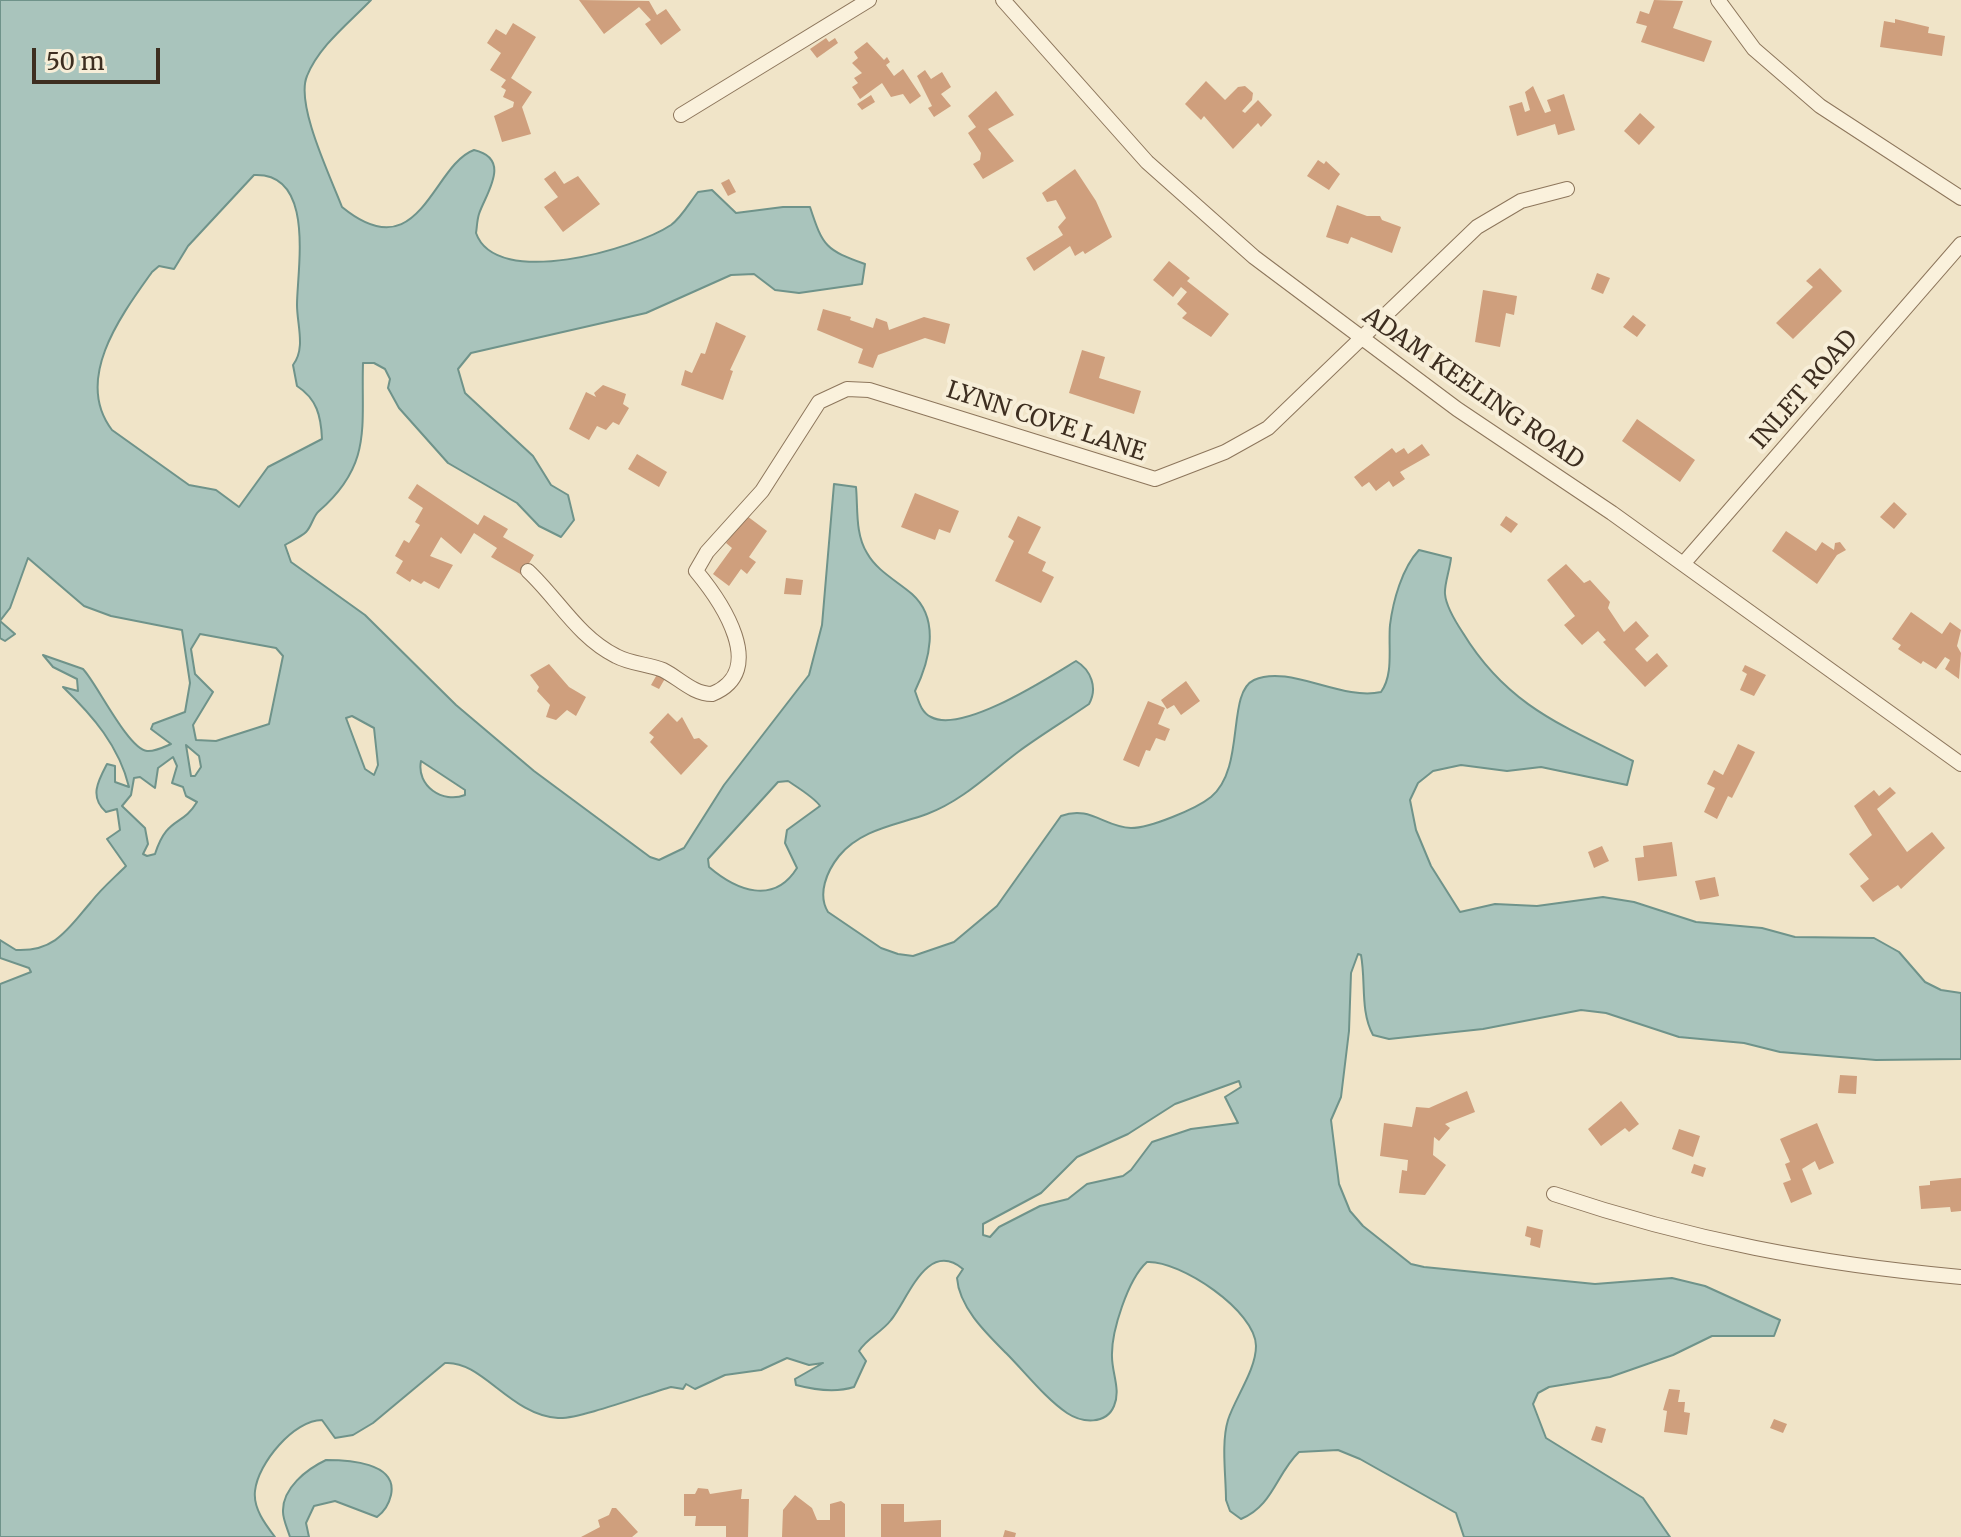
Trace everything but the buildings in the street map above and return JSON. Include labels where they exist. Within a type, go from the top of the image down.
[{"type":"street","points":[[681,115],[869,0]]},
{"type":"street","name":"ADAM KEELING ROAD","points":[[1003,0],[1147,162],[1254,257],[1362,339],[1961,764]]},
{"type":"street","points":[[1718,0],[1754,49],[1820,106],[1961,198]]},
{"type":"street","name":"LYNN COVE LANE","points":[[528,571],[572,621],[613,655],[641,667],[660,669],[704,694],[724,689],[736,675],[740,662],[728,615],[696,571],[707,552],[762,491],[809,413],[833,394],[847,389],[869,390],[1155,479],[1225,452],[1268,428],[1477,227],[1521,201],[1567,189]]},
{"type":"street","name":"INLET ROAD","points":[[1683,564],[1961,244]]},
{"type":"street","points":[[1554,1194],[1685,1233],[1794,1258],[1961,1277]]},
{"type":"water","points":[[0,0],[371,0],[319,55],[307,76],[305,88],[310,122],[342,207],[368,224],[390,227],[407,221],[422,208],[459,159],[474,150],[486,155],[494,169],[478,216],[476,233],[489,250],[510,259],[537,262],[568,259],[628,244],[671,225],[698,192],[712,190],[736,213],[810,207],[828,245],[842,255],[865,264],[862,284],[799,293],[775,290],[754,274],[731,275],[646,313],[471,353],[458,369],[465,393],[533,456],[551,485],[568,495],[574,520],[561,537],[539,526],[517,503],[448,463],[399,408],[388,388],[390,379],[385,369],[374,363],[363,363],[362,425],[356,460],[348,477],[317,513],[308,530],[285,545],[291,562],[365,615],[456,705],[534,771],[650,857],[659,860],[684,848],[724,785],[809,675],[822,625],[834,484],[856,487],[863,546],[882,570],[912,594],[927,616],[928,654],[915,691],[928,715],[945,720],[983,711],[1026,691],[1076,661],[1089,674],[1093,686],[1089,704],[964,794],[940,809],[869,834],[848,847],[835,862],[823,890],[828,912],[881,948],[913,956],[954,942],[997,906],[1061,816],[1080,813],[1121,827],[1139,827],[1172,817],[1211,797],[1222,784],[1229,768],[1240,700],[1254,680],[1283,676],[1349,692],[1381,692],[1388,677],[1390,625],[1396,595],[1403,575],[1419,550],[1451,558],[1445,590],[1447,604],[1480,658],[1498,678],[1517,696],[1559,724],[1633,761],[1627,785],[1541,767],[1507,771],[1461,765],[1433,771],[1418,783],[1410,800],[1416,830],[1431,866],[1460,912],[1495,904],[1537,906],[1603,897],[1634,902],[1696,922],[1762,928],[1795,937],[1874,938],[1899,952],[1925,982],[1941,990],[1961,993],[1961,1059],[1876,1060],[1780,1052],[1744,1043],[1679,1037],[1606,1013],[1581,1010],[1483,1029],[1389,1039],[1373,1035],[1369,1026],[1361,955],[1358,954],[1351,973],[1349,1031],[1341,1097],[1331,1120],[1339,1184],[1350,1211],[1363,1226],[1411,1264],[1424,1267],[1595,1284],[1672,1278],[1705,1286],[1780,1320],[1774,1336],[1712,1336],[1673,1355],[1610,1377],[1549,1387],[1538,1393],[1533,1404],[1546,1438],[1643,1498],[1670,1537],[1464,1537],[1456,1513],[1360,1459],[1338,1450],[1299,1452],[1267,1498],[1241,1519],[1230,1511],[1226,1500],[1225,1439],[1228,1420],[1253,1365],[1256,1346],[1253,1332],[1244,1318],[1214,1290],[1178,1269],[1147,1262],[1127,1293],[1114,1334],[1112,1357],[1117,1394],[1114,1406],[1105,1417],[1086,1420],[1059,1407],[990,1337],[968,1309],[959,1289],[957,1278],[963,1269],[950,1262],[939,1261],[920,1275],[891,1320],[859,1351],[866,1361],[854,1387],[825,1390],[796,1385],[795,1379],[823,1363],[809,1365],[787,1358],[761,1370],[725,1375],[695,1389],[686,1384],[683,1389],[671,1387],[596,1411],[558,1418],[525,1408],[472,1370],[459,1364],[445,1363],[373,1423],[353,1435],[335,1438],[322,1420],[300,1427],[279,1445],[263,1468],[255,1491],[258,1510],[275,1537],[0,1537],[0,984],[31,972],[29,968],[0,958],[0,940],[16,950],[29,950],[51,943],[126,866],[107,839],[120,830],[117,809],[106,812],[96,795],[107,764],[115,766],[115,782],[129,787],[125,772],[104,732],[63,687],[78,691],[77,679],[53,667],[43,655],[83,669],[122,728],[139,747],[147,751],[171,744],[151,729],[153,724],[185,712],[190,683],[182,630],[111,616],[84,606],[28,558],[10,608],[0,621]],"holes":[[[254,175],[274,178],[287,189],[295,206],[300,248],[297,305],[300,344],[293,365],[297,386],[317,409],[322,439],[268,467],[239,507],[216,490],[189,485],[112,430],[101,410],[98,390],[100,369],[116,327],[152,272],[159,266],[174,269],[188,246]],[[200,634],[276,648],[283,656],[269,724],[216,741],[196,740],[193,725],[213,692],[195,674],[191,649]],[[352,716],[374,728],[378,765],[374,775],[365,769],[346,718]],[[186,745],[199,756],[201,767],[195,776],[191,776]],[[173,757],[177,766],[172,783],[183,787],[186,796],[197,802],[165,833],[155,854],[147,856],[143,854],[148,844],[145,828],[122,806],[131,795],[134,778],[140,777],[155,788],[158,768]],[[421,761],[465,790],[465,795],[440,795],[423,778]],[[788,781],[820,806],[787,830],[785,843],[797,868],[788,880],[777,887],[766,890],[743,888],[709,867],[708,859],[778,782]],[[1239,1081],[1241,1087],[1225,1097],[1238,1123],[1191,1129],[1152,1142],[1123,1176],[1087,1184],[1068,1199],[1040,1206],[999,1227],[990,1237],[983,1235],[983,1224],[1041,1193],[1077,1157],[1128,1134],[1175,1104]]]},
{"type":"water","points":[[0,621],[15,634],[5,641],[0,638]]},
{"type":"water","points":[[326,1460],[358,1462],[379,1469],[391,1484],[388,1504],[377,1517],[335,1501],[314,1506],[306,1523],[309,1537],[290,1537],[283,1515],[287,1495],[304,1474]]}]
